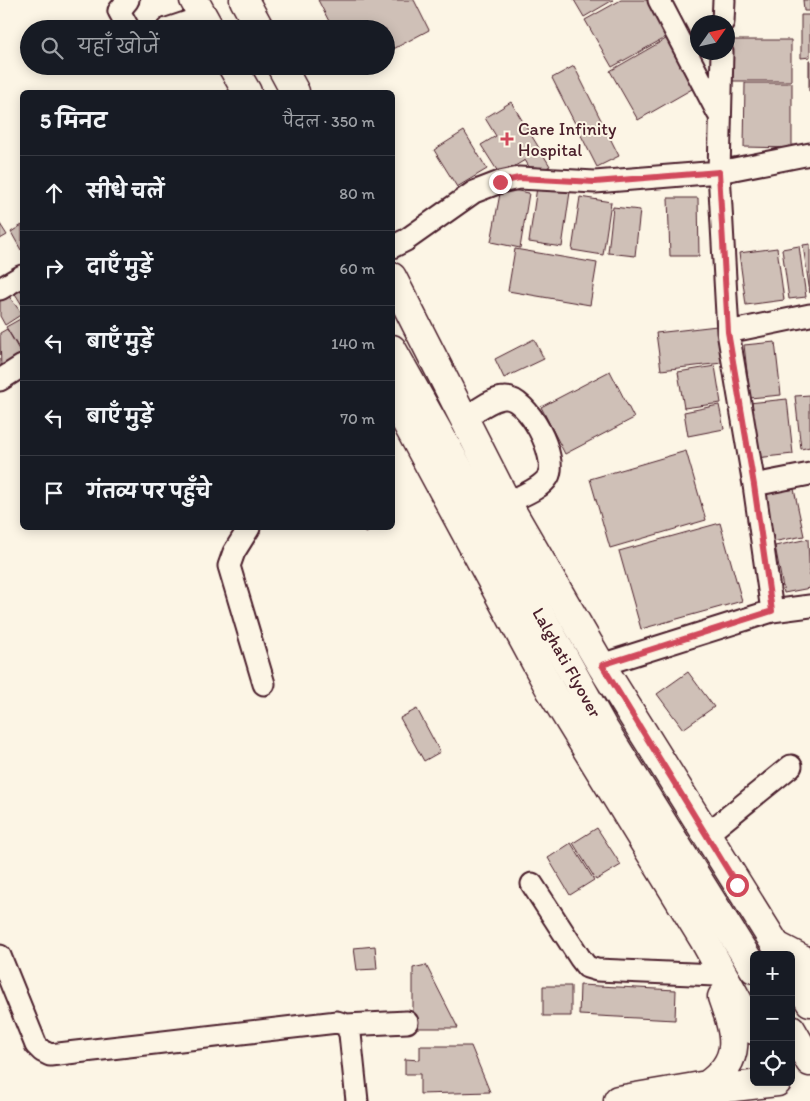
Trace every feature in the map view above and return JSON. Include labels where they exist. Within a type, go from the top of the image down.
[{"type":"main road","points":[[244,0],[255,20]]},
{"type":"main road","points":[[218,75],[226,90]]},
{"type":"main road","points":[[237,75],[246,90]]},
{"type":"main road","points":[[286,75],[294,90]]},
{"type":"main road","points":[[395,283],[507,504],[602,665],[706,835],[780,951]]},
{"type":"main road","name":"Lalghati Flyover","points":[[395,354],[604,729],[750,963]]},
{"type":"main road","points":[[395,402],[551,691],[704,940],[750,1023]]},
{"type":"main road","points":[[609,1100],[707,1085],[719,1077],[728,1065],[733,1052],[734,1037],[704,940]]},
{"type":"main road","points":[[795,957],[810,963]]},
{"type":"main road","points":[[795,977],[810,1002]]},
{"type":"main road","points":[[795,1036],[810,1062]]},
{"type":"main road","points":[[795,1078],[810,1073]]},
{"type":"main road","points":[[609,1100],[750,1085]]},
{"type":"main road","points":[[785,1086],[791,1101]]},
{"type":"street","points":[[124,20],[119,11],[128,0]]},
{"type":"street","points":[[659,0],[720,115]]},
{"type":"street","points":[[723,15],[724,0]]},
{"type":"street","points":[[722,60],[719,172],[728,332],[754,485],[772,611]]},
{"type":"street","points":[[395,246],[406,240],[474,192],[500,182],[519,178],[595,182],[719,172],[810,154]]},
{"type":"street","points":[[0,289],[20,277]]},
{"type":"street","points":[[728,332],[810,315]]},
{"type":"street","points":[[0,380],[20,367]]},
{"type":"street","points":[[464,418],[492,402],[504,398],[515,399],[522,404],[546,444],[552,463],[550,475],[544,483],[507,504]]},
{"type":"street","points":[[754,485],[810,474]]},
{"type":"street","points":[[248,530],[234,552],[229,566],[264,684]]},
{"type":"street","points":[[602,665],[772,611],[810,606]]},
{"type":"street","points":[[706,835],[791,766]]},
{"type":"street","points":[[532,884],[587,967],[597,970],[716,976]]},
{"type":"street","points":[[0,958],[36,1045],[42,1052],[50,1055],[337,1022],[346,1026],[407,1022]]},
{"type":"street","points":[[346,1026],[350,1034],[356,1101]]},
{"type":"building","points":[[318,0],[414,0],[429,30],[395,48],[395,20],[328,20]]},
{"type":"building","points":[[574,0],[613,0],[584,17]]},
{"type":"building","points":[[621,0],[647,0],[668,36],[612,67],[585,20]]},
{"type":"building","points":[[803,0],[810,0],[810,11],[804,11]]},
{"type":"building","points":[[801,15],[810,15],[810,57],[801,58]]},
{"type":"building","points":[[671,36],[699,85],[638,120],[610,71]]},
{"type":"building","points":[[735,40],[791,40],[791,81],[732,81],[731,60],[735,60]]},
{"type":"building","points":[[810,60],[810,91],[809,91]]},
{"type":"building","points":[[574,66],[619,156],[597,167],[552,78]]},
{"type":"building","points":[[745,83],[792,83],[792,148],[744,147]]},
{"type":"building","points":[[511,102],[550,166],[539,172],[536,167],[531,170],[525,160],[500,175],[481,145],[496,136],[485,118]]},
{"type":"building","points":[[464,131],[487,169],[457,187],[434,150]]},
{"type":"building","points":[[537,187],[570,192],[562,247],[529,242]]},
{"type":"building","points":[[501,188],[529,193],[520,248],[491,242]]},
{"type":"building","points":[[580,197],[611,202],[603,255],[572,250]]},
{"type":"building","points":[[668,198],[698,198],[699,256],[670,256]]},
{"type":"building","points":[[613,207],[640,210],[635,256],[608,253]]},
{"type":"building","points":[[0,224],[7,235],[0,239]]},
{"type":"building","points":[[20,226],[20,248],[11,232]]},
{"type":"building","points":[[810,244],[810,293],[803,245]]},
{"type":"building","points":[[799,246],[806,297],[789,299],[782,249]]},
{"type":"building","points":[[777,248],[784,300],[746,305],[739,253]]},
{"type":"building","points":[[515,249],[597,263],[590,305],[508,291]]},
{"type":"building","points":[[20,288],[20,302],[14,292]]},
{"type":"building","points":[[8,295],[20,311],[20,315],[5,325],[0,316],[0,299]]},
{"type":"building","points":[[20,319],[20,350],[6,327]]},
{"type":"building","points":[[717,326],[722,363],[661,370],[656,333]]},
{"type":"building","points":[[7,329],[20,352],[20,356],[1,369],[0,333]]},
{"type":"building","points":[[534,339],[544,359],[504,378],[495,359]]},
{"type":"building","points":[[775,342],[781,395],[750,398],[744,345]]},
{"type":"building","points":[[715,366],[721,403],[684,408],[678,372]]},
{"type":"building","points":[[610,371],[634,418],[565,454],[541,407]]},
{"type":"building","points":[[810,395],[810,447],[801,449],[795,396]]},
{"type":"building","points":[[787,399],[793,454],[756,458],[749,403]]},
{"type":"building","points":[[719,405],[724,429],[688,436],[684,412]]},
{"type":"building","points":[[686,451],[706,520],[610,548],[590,479]]},
{"type":"building","points":[[794,489],[804,536],[772,542],[762,495]]},
{"type":"building","points":[[720,523],[742,601],[641,629],[619,551]]},
{"type":"building","points":[[808,539],[810,588],[784,593],[775,546]]},
{"type":"building","points":[[688,672],[714,707],[683,729],[657,694]]},
{"type":"building","points":[[417,709],[440,752],[424,761],[400,718]]},
{"type":"building","points":[[597,828],[621,865],[596,880],[573,843]]},
{"type":"building","points":[[571,843],[594,880],[570,895],[548,858]]},
{"type":"building","points":[[375,946],[377,969],[357,970],[354,948]]},
{"type":"building","points":[[426,965],[458,1028],[413,1028],[413,968]]},
{"type":"building","points":[[580,985],[676,990],[675,1020],[579,1015]]},
{"type":"building","points":[[543,986],[571,986],[571,1016],[543,1016]]},
{"type":"building","points":[[420,1046],[471,1046],[490,1092],[420,1094],[420,1074],[405,1074],[405,1059],[420,1060]]},
{"type":"place","name":"Care Infinity Hospital","points":[[507,139]]},
{"type":"route","points":[[500,182],[519,178],[595,182],[719,172],[728,332],[754,485],[772,611],[602,665],[737,885]]}]
